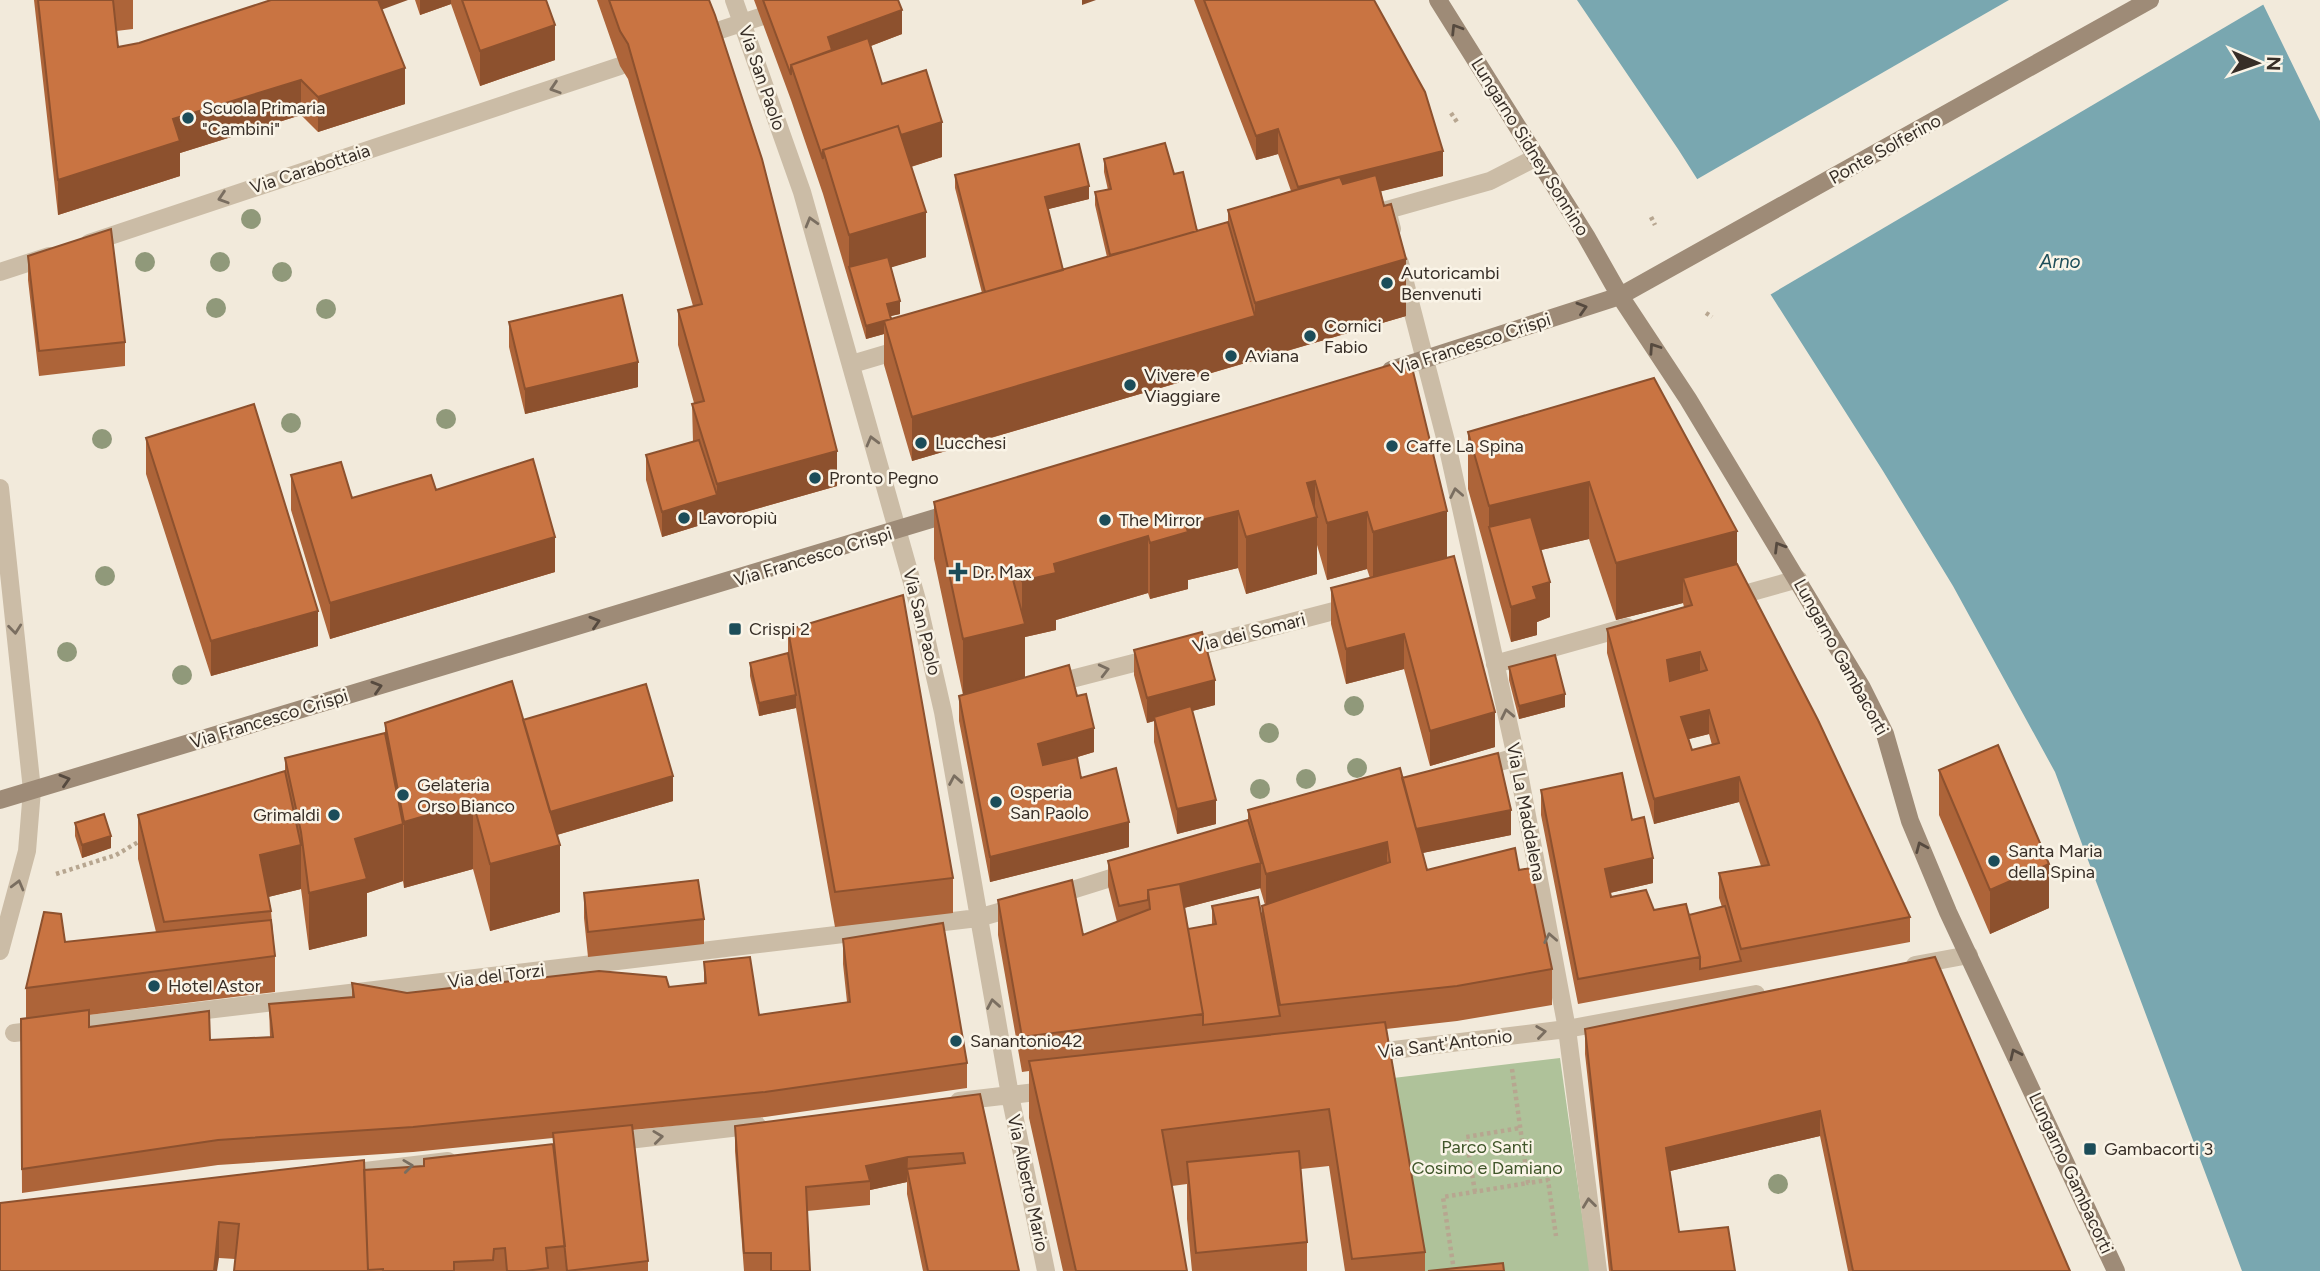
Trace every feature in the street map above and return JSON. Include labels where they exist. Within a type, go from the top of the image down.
[{"type":"street","name":"Via San Paolo","points":[[734,0],[752,20],[952,709],[978,918],[1010,1095]]},
{"type":"street","name":"Lungarno Sidney Sonnino","points":[[1438,0],[1620,296]]},
{"type":"street","name":"Ponte Solferino","points":[[1620,296],[2150,0]]},
{"type":"street","points":[[708,34],[752,20]]},
{"type":"street","name":"Via Carabottaia","points":[[0,272],[620,66]]},
{"type":"street","name":"Via La Maddalena","points":[[1537,158],[1490,181],[1380,212],[1448,449],[1466,577],[1495,664],[1516,757],[1567,1029],[1598,1271]]},
{"type":"street","name":"Via Francesco Crispi","points":[[1371,377],[1620,296]]},
{"type":"street","name":"Lungarno Gambacorti","points":[[1620,296],[1688,399],[1798,579],[1885,734],[1910,821],[1969,955],[2116,1271]]},
{"type":"street","points":[[852,364],[919,344]]},
{"type":"street","points":[[0,488],[32,790],[27,850],[0,951]]},
{"type":"street","name":"Via Francesco Crispi","points":[[0,800],[977,505]]},
{"type":"street","points":[[1741,596],[1798,579]]},
{"type":"street","name":"Via dei Somari","points":[[1028,690],[1365,603]]},
{"type":"street","points":[[1495,664],[1647,622]]},
{"type":"street","points":[[1463,773],[1516,757]]},
{"type":"street","name":"Via del Torzi","points":[[14,1033],[978,918],[1149,867]]},
{"type":"street","points":[[1899,968],[1969,955]]},
{"type":"street","name":"Via Sant'Antonio","points":[[1356,1055],[1567,1029],[1779,990]]},
{"type":"street","points":[[940,1104],[1065,1089]]},
{"type":"street","name":"Via Alberto Mario","points":[[1010,1095],[1046,1271]]},
{"type":"street","points":[[596,1144],[774,1123]]},
{"type":"street","points":[[338,1175],[460,1159]]},
{"type":"path","points":[[1451,113],[1457,122]]},
{"type":"path","points":[[1651,216],[1655,225]]},
{"type":"path","points":[[1706,313],[1712,317]]},
{"type":"path","points":[[56,874],[116,855],[152,838]]},
{"type":"path","points":[[1513,1076],[1528,1183]]},
{"type":"path","points":[[1475,1192],[1466,1137],[1520,1128]]},
{"type":"path","points":[[1454,1271],[1443,1197],[1548,1180],[1558,1245]]},
{"type":"green space","name":"Parco Santi Cosimo e Damiano","points":[[1560,1058],[1590,1271],[1419,1271],[1385,1079]]},
{"type":"water","name":"Arno","points":[[1577,0],[2261,0],[2320,121],[2320,1271],[2242,1271],[2055,772],[1953,586],[1883,471],[1678,149]]},
{"type":"pier","points":[[2009,0],[2265,0],[2266,3],[1768,296],[1694,181]]},
{"type":"building","points":[[38,0],[113,0],[118,47],[139,43],[271,0],[378,0],[405,68],[318,97],[301,80],[173,119],[180,141],[58,180]]},
{"type":"building","points":[[462,0],[546,0],[555,25],[480,51]]},
{"type":"building","points":[[609,0],[709,0],[762,159],[837,451],[717,484],[692,404],[704,401],[678,310],[702,304],[628,44],[620,31]]},
{"type":"building","points":[[763,0],[898,0],[902,10],[828,37],[832,50],[791,65],[791,75]]},
{"type":"building","points":[[1204,0],[1374,0],[1425,92],[1443,151],[1298,187],[1278,129],[1256,136]]},
{"type":"building","points":[[868,38],[882,84],[926,70],[942,122],[901,135],[898,126],[823,150],[823,159],[791,65]]},
{"type":"building","points":[[898,126],[926,212],[849,235],[823,150]]},
{"type":"building","points":[[1165,143],[1174,174],[1183,172],[1197,231],[1110,255],[1095,192],[1111,189],[1104,159]]},
{"type":"building","points":[[1079,144],[1089,186],[1045,197],[1063,270],[985,292],[955,175]]},
{"type":"building","points":[[1376,175],[1384,206],[1391,204],[1406,259],[1255,303],[1228,210],[1340,177],[1343,184]]},
{"type":"building","points":[[1228,222],[1255,316],[912,417],[884,321]]},
{"type":"building","points":[[111,229],[125,342],[39,351],[28,256]]},
{"type":"building","points":[[888,257],[900,301],[887,304],[891,319],[866,326],[849,267]]},
{"type":"building","points":[[622,295],[638,362],[525,389],[509,322]]},
{"type":"building","points":[[1410,359],[1447,511],[1373,532],[1367,512],[1327,523],[1315,481],[1307,483],[1317,517],[1246,537],[1238,511],[1185,524],[1188,532],[1150,543],[1148,536],[1054,564],[1056,573],[1022,581],[1020,575],[1012,576],[1025,624],[963,639],[934,502]]},
{"type":"building","points":[[1654,378],[1737,531],[1616,563],[1589,482],[1489,506],[1468,432]]},
{"type":"building","points":[[254,404],[318,611],[211,641],[146,438]]},
{"type":"building","points":[[699,440],[717,495],[662,512],[646,455]]},
{"type":"building","points":[[533,459],[555,537],[330,603],[291,475],[341,462],[352,498],[431,475],[436,490]]},
{"type":"building","points":[[1531,517],[1550,582],[1533,587],[1537,599],[1511,607],[1489,527]]},
{"type":"building","points":[[1454,556],[1495,712],[1430,731],[1404,634],[1346,649],[1331,588]]},
{"type":"building","points":[[1737,564],[1818,720],[1910,917],[1741,949],[1719,873],[1769,865],[1739,777],[1654,799],[1607,629],[1692,605],[1683,578]],"holes":[[[1700,652],[1707,670],[1670,681],[1667,660]],[[1709,710],[1719,743],[1692,750],[1681,717]]]},
{"type":"building","points":[[903,595],[953,878],[835,892],[788,630]]},
{"type":"building","points":[[1202,632],[1215,680],[1147,698],[1134,650]]},
{"type":"building","points":[[788,653],[796,695],[759,703],[750,663]]},
{"type":"building","points":[[1555,655],[1565,694],[1519,706],[1509,667]]},
{"type":"building","points":[[1069,665],[1077,696],[1086,694],[1094,728],[1038,744],[1043,765],[1077,757],[1081,778],[1116,768],[1129,822],[990,857],[959,696]]},
{"type":"building","points":[[512,681],[560,845],[490,864],[473,802],[404,822],[385,723]]},
{"type":"building","points":[[646,684],[673,776],[550,812],[523,720]]},
{"type":"building","points":[[1191,706],[1216,800],[1177,809],[1154,717]]},
{"type":"building","points":[[385,733],[403,824],[355,839],[367,879],[309,893],[301,832],[285,758]]},
{"type":"building","points":[[1998,745],[2049,864],[1990,890],[1939,770]]},
{"type":"building","points":[[1498,753],[1511,810],[1416,829],[1402,778]]},
{"type":"building","points":[[1400,768],[1427,870],[1515,848],[1519,870],[1531,868],[1552,969],[1457,986],[1280,1005],[1262,906],[1390,862],[1387,842],[1266,874],[1248,810]]},
{"type":"building","points":[[285,771],[301,845],[260,855],[271,911],[164,922],[138,815]]},
{"type":"building","points":[[1622,773],[1632,820],[1644,817],[1653,858],[1605,869],[1611,897],[1646,890],[1654,910],[1686,904],[1700,957],[1578,979],[1541,790]]},
{"type":"building","points":[[104,814],[111,836],[82,845],[75,823]]},
{"type":"building","points":[[1248,820],[1261,863],[1148,890],[1148,900],[1119,906],[1108,861]]},
{"type":"building","points":[[698,880],[704,919],[588,932],[584,893]]},
{"type":"building","points":[[1072,880],[1083,935],[1150,909],[1148,890],[1180,884],[1203,1014],[1022,1037],[998,900]]},
{"type":"building","points":[[1258,897],[1280,1016],[1203,1025],[1188,929],[1216,924],[1212,906]]},
{"type":"building","points":[[1725,906],[1741,961],[1700,969],[1700,957],[1689,915]]},
{"type":"building","points":[[44,912],[61,914],[65,942],[271,920],[275,956],[26,988]]},
{"type":"building","points":[[943,923],[967,1063],[765,1092],[413,1127],[218,1140],[22,1169],[21,1019],[89,1010],[89,1027],[209,1011],[210,1040],[273,1037],[269,1004],[354,997],[352,983],[407,993],[599,971],[666,977],[669,987],[706,983],[704,962],[750,957],[759,1015],[850,1002],[843,939]]},
{"type":"building","points":[[1935,957],[2070,1271],[1853,1271],[1820,1111],[1666,1148],[1679,1232],[1728,1227],[1735,1271],[1612,1271],[1585,1029]]},
{"type":"building","points":[[1385,1022],[1425,1252],[1352,1259],[1329,1109],[1162,1130],[1187,1271],[1076,1271],[1029,1061]]},
{"type":"building","points":[[980,1094],[1019,1271],[928,1271],[907,1169],[965,1163],[963,1153],[908,1157],[866,1166],[870,1181],[806,1187],[810,1271],[771,1271],[771,1253],[744,1253],[735,1126]]},
{"type":"building","points":[[632,1125],[648,1261],[567,1271],[553,1133]]},
{"type":"building","points":[[553,1144],[565,1246],[546,1248],[548,1268],[507,1271],[505,1248],[494,1249],[493,1260],[454,1262],[454,1271],[368,1270],[364,1170],[424,1166],[424,1159]]},
{"type":"building","points":[[1299,1151],[1307,1242],[1196,1253],[1187,1162]]},
{"type":"building","points":[[364,1160],[368,1271],[234,1271],[239,1224],[219,1222],[214,1271],[0,1271],[0,1203]]},
{"type":"building","points":[[1503,1263],[1504,1271],[1428,1271]]},
{"type":"place","name":"Scuola Primaria \"Cambini\"","points":[[188,118]]},
{"type":"place","name":"Autoricambi Benvenuti","points":[[1387,283]]},
{"type":"place","name":"Cornici Fabio","points":[[1310,336]]},
{"type":"place","name":"Aviana","points":[[1231,356]]},
{"type":"place","name":"Vivere e Viaggiare","points":[[1130,385]]},
{"type":"place","name":"Lucchesi","points":[[921,443]]},
{"type":"place","name":"Caffe La Spina","points":[[1392,446]]},
{"type":"place","name":"Pronto Pegno","points":[[815,478]]},
{"type":"place","name":"Lavoropiù","points":[[684,518]]},
{"type":"place","name":"The Mirror","points":[[1105,520]]},
{"type":"place","name":"Dr. Max","points":[[958,572]]},
{"type":"place","name":"Crispi 2","points":[[735,629]]},
{"type":"place","name":"Gelateria Orso Bianco","points":[[403,795]]},
{"type":"place","name":"Osperia San Paolo","points":[[996,802]]},
{"type":"place","name":"Grimaldi","points":[[334,815]]},
{"type":"place","name":"Santa Maria della Spina","points":[[1994,861]]},
{"type":"place","name":"Hotel Astor","points":[[154,986]]},
{"type":"place","name":"Sanantonio42","points":[[956,1041]]},
{"type":"place","name":"Gambacorti 3","points":[[2090,1149]]}]
